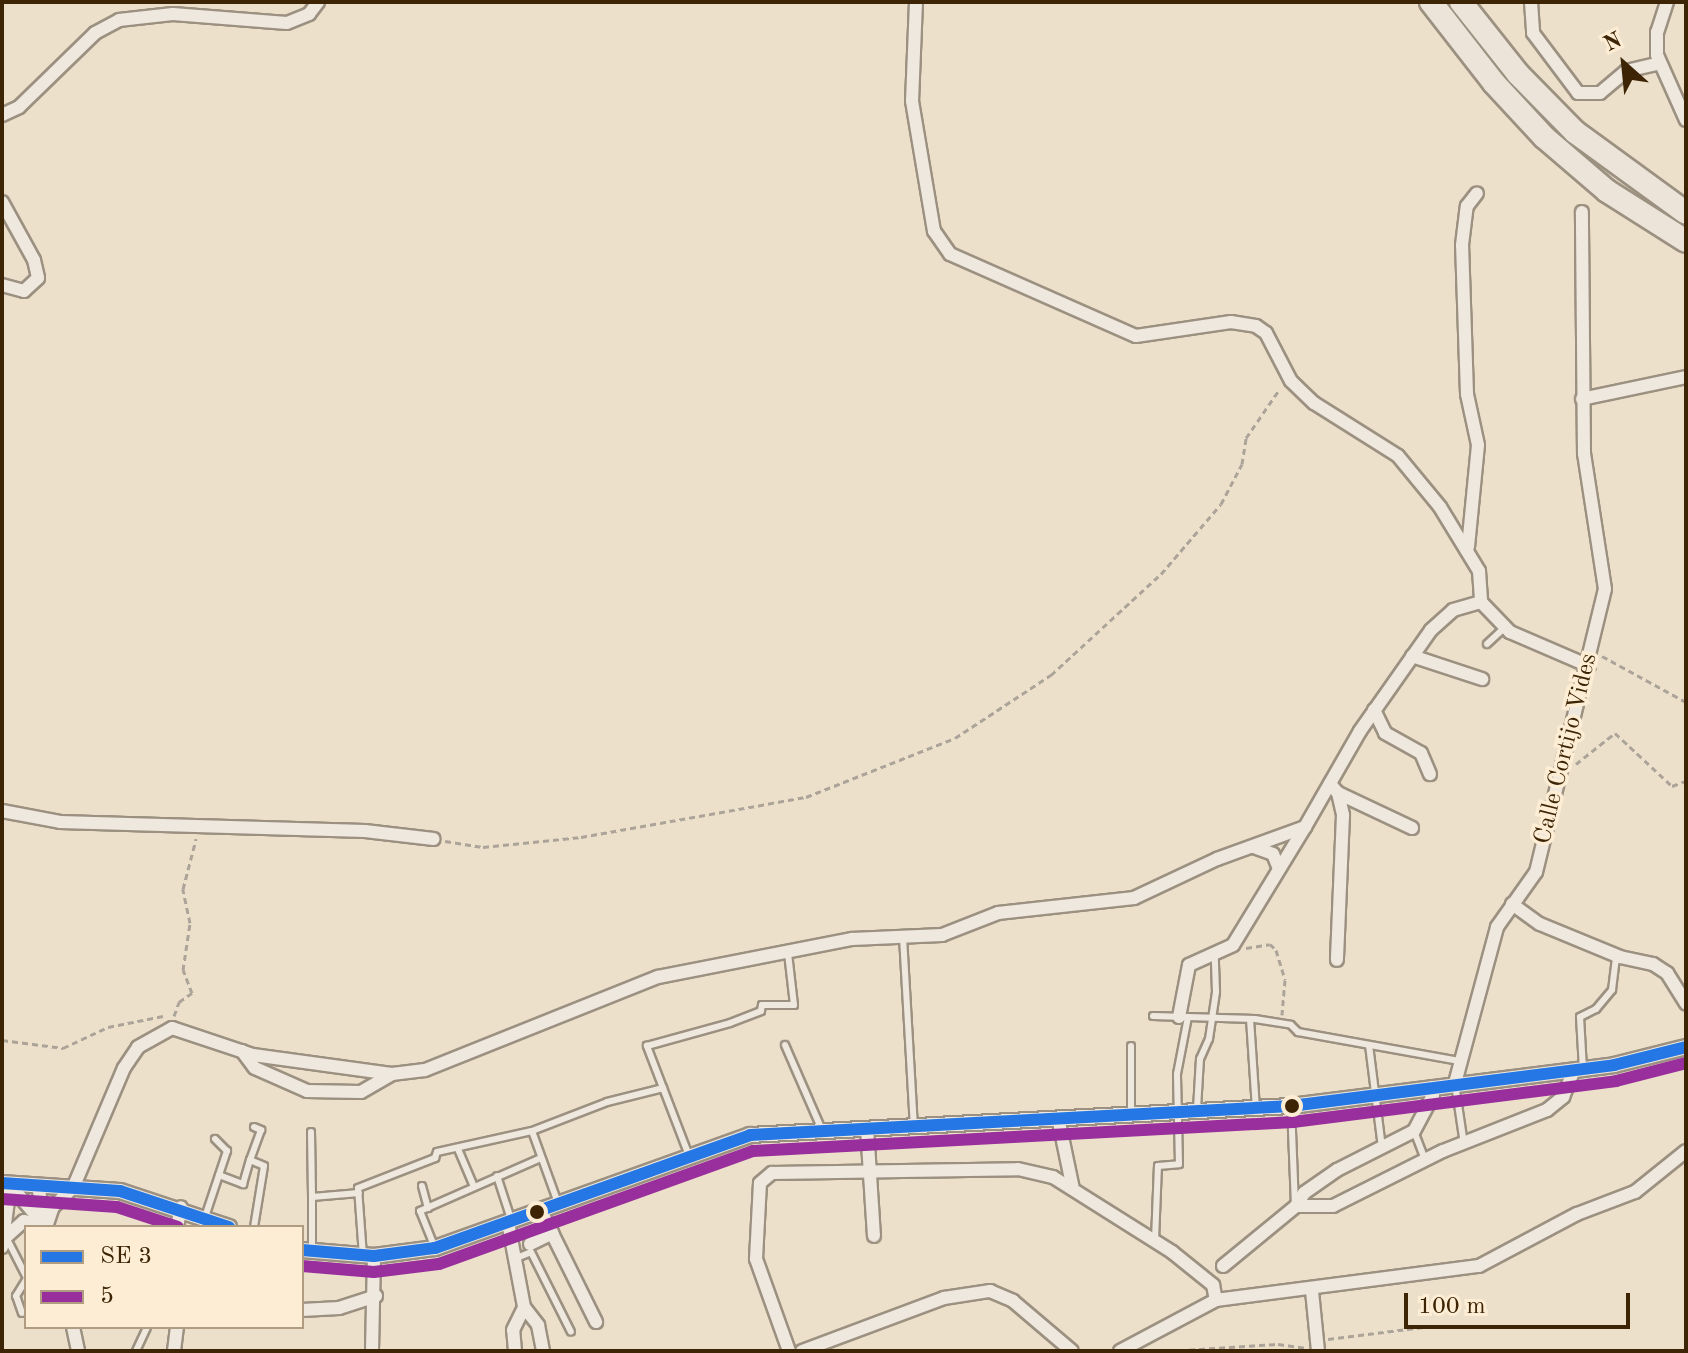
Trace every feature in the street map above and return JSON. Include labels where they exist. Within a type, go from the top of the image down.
[{"type":"highway","points":[[1431,2],[1494,83],[1544,137],[1607,191],[1686,241]]},
{"type":"highway","points":[[1461,2],[1518,74],[1575,132],[1686,213]]},
{"type":"street","points":[[2,115],[19,107],[95,33],[119,20],[173,14],[287,23],[309,14],[318,2]]},
{"type":"street","points":[[916,2],[912,101],[934,231],[950,254],[1136,336],[1231,322],[1256,326],[1266,333],[1291,381],[1314,403],[1398,456],[1468,547],[1479,571],[1481,602],[1504,628],[1589,666]]},
{"type":"street","points":[[1667,2],[1655,41],[1660,63],[1686,120]]},
{"type":"street","points":[[1529,4],[1538,42],[1578,93],[1600,93],[1626,71],[1660,63]]},
{"type":"street","points":[[1468,547],[1478,445],[1467,394],[1462,245],[1467,206],[1477,193]]},
{"type":"street","points":[[2,202],[34,260],[38,278],[24,291],[2,285]]},
{"type":"street","name":"Calle Cortijo Vides","points":[[1455,1083],[1497,927],[1536,872],[1563,774],[1605,589],[1584,454],[1582,212]]},
{"type":"street","points":[[1582,399],[1686,377]]},
{"type":"street","points":[[1184,1017],[1189,965],[1198,957],[1215,954],[1233,945],[1305,827],[1334,789],[1374,710],[1440,618],[1481,602]]},
{"type":"street","points":[[1412,656],[1482,679]]},
{"type":"street","points":[[1374,710],[1385,733],[1421,753],[1430,774]]},
{"type":"street","points":[[1334,789],[1412,828]]},
{"type":"street","points":[[1334,789],[1343,815],[1337,960]]},
{"type":"street","points":[[2,811],[60,822],[365,831],[434,839]]},
{"type":"street","points":[[47,1225],[53,1207],[73,1188],[124,1068],[138,1047],[173,1021],[242,1051],[392,1074],[425,1070],[658,977],[788,949],[962,930],[998,913],[1134,898],[1250,847],[1305,827]]},
{"type":"street","points":[[1250,847],[1266,849],[1279,869]]},
{"type":"street","points":[[1512,904],[1540,924],[1616,955],[1660,968],[1686,1004]]},
{"type":"street","points":[[307,1251],[368,1256],[435,1248],[541,1211],[688,1153],[750,1135],[914,1125],[1059,1122],[1291,1106],[1455,1083],[1579,1070],[1686,1047]]},
{"type":"street","points":[[242,1051],[255,1068],[307,1091],[361,1092],[392,1074]]},
{"type":"street","points":[[1296,1206],[1333,1206],[1556,1104],[1579,1070]]},
{"type":"street","points":[[1223,1266],[1296,1206],[1304,1193],[1337,1170],[1414,1131],[1433,1096],[1432,1087]]},
{"type":"street","points":[[1059,1122],[1073,1189]]},
{"type":"street","points":[[867,1128],[874,1236]]},
{"type":"street","points":[[1120,1351],[1216,1300],[1312,1291],[1479,1266],[1577,1214],[1635,1192],[1686,1151]]},
{"type":"street","points":[[789,1351],[756,1259],[760,1183],[772,1173],[1018,1169],[1053,1177],[1155,1240],[1213,1285],[1216,1300]]},
{"type":"street","points":[[6,1184],[120,1191],[181,1207],[224,1225]]},
{"type":"street","points":[[6,1184],[44,1225]]},
{"type":"street","points":[[4,1242],[6,1184]]},
{"type":"street","points":[[38,1186],[46,1225]]},
{"type":"street","points":[[177,1225],[181,1207]]},
{"type":"street","points":[[541,1211],[596,1322]]},
{"type":"street","points":[[4,1242],[24,1221],[39,1225]]},
{"type":"street","points":[[510,1222],[524,1307],[538,1325],[543,1351]]},
{"type":"street","points":[[530,1244],[553,1233]]},
{"type":"street","points":[[368,1256],[376,1296],[372,1351]]},
{"type":"street","points":[[802,1351],[944,1298],[990,1291],[1013,1301],[1072,1351]]},
{"type":"street","points":[[1312,1291],[1316,1351]]},
{"type":"street","points":[[304,1310],[339,1308],[376,1296]]},
{"type":"street","points":[[515,1351],[513,1330],[524,1307]]},
{"type":"street","points":[[73,1329],[78,1351]]},
{"type":"street","points":[[174,1351],[177,1329]]},
{"type":"lane","points":[[1487,644],[1504,628]]},
{"type":"lane","points":[[903,937],[914,1125]]},
{"type":"lane","points":[[688,1153],[647,1046],[730,1023],[761,1011],[762,1005],[794,1005],[788,949]]},
{"type":"lane","points":[[1197,1113],[1200,1059],[1212,1018],[1215,954]]},
{"type":"lane","points":[[1579,1070],[1580,1017],[1596,1009],[1612,990],[1616,955]]},
{"type":"lane","points":[[1153,1016],[1281,1023],[1298,1032],[1459,1061]]},
{"type":"lane","points":[[1155,1240],[1158,1166],[1179,1164],[1177,1074],[1184,1017]]},
{"type":"lane","points":[[1250,1019],[1256,1109]]},
{"type":"lane","points":[[785,1045],[822,1130]]},
{"type":"lane","points":[[1369,1045],[1372,1095],[1382,1149]]},
{"type":"lane","points":[[1131,1046],[1131,1117]]},
{"type":"lane","points":[[1455,1083],[1464,1144]]},
{"type":"lane","points":[[312,1197],[359,1193],[435,1158],[437,1152],[532,1131],[607,1102],[663,1088]]},
{"type":"lane","points":[[1291,1106],[1296,1206]]},
{"type":"lane","points":[[219,1175],[243,1184],[261,1130],[254,1127]]},
{"type":"lane","points":[[532,1131],[558,1203]]},
{"type":"lane","points":[[1414,1131],[1426,1163]]},
{"type":"lane","points":[[307,1251],[312,1197],[311,1132]]},
{"type":"lane","points":[[205,1217],[227,1151],[215,1139]]},
{"type":"lane","points":[[458,1149],[473,1184]]},
{"type":"lane","points":[[435,1248],[420,1211],[473,1184],[541,1158]]},
{"type":"lane","points":[[250,1160],[264,1166],[254,1225]]},
{"type":"lane","points":[[497,1176],[510,1222]]},
{"type":"lane","points":[[422,1186],[428,1208]]},
{"type":"lane","points":[[359,1193],[368,1256]]},
{"type":"lane","points":[[4,1242],[24,1275]]},
{"type":"lane","points":[[514,1259],[531,1252],[571,1332]]},
{"type":"lane","points":[[22,1313],[16,1296],[24,1282]]},
{"type":"lane","points":[[136,1351],[146,1329]]},
{"type":"path","points":[[434,839],[483,847],[706,817],[806,797],[955,738],[1051,675],[1161,574],[1221,504],[1258,415],[1291,381]]},
{"type":"path","points":[[1592,650],[1686,702]]},
{"type":"path","points":[[1563,774],[1615,733],[1672,786],[1686,781]]},
{"type":"path","points":[[2,1040],[63,1048],[132,1019],[173,1021],[179,1002],[192,993],[183,970],[190,923],[183,889],[193,845],[205,826]]},
{"type":"path","points":[[1215,954],[1270,944],[1276,950],[1285,980],[1281,1023]]},
{"type":"path","points":[[1317,1333],[1339,1341],[1431,1326]]},
{"type":"path","points":[[1169,1351],[1278,1344],[1316,1351]]},
{"type":"transit line","points":[[304,1250],[374,1256],[435,1248],[750,1135],[1291,1106],[1614,1065],[1686,1047]]},
{"type":"transit line","name":"5","points":[[304,1266],[374,1272],[439,1264],[753,1151],[1293,1122],[1616,1081],[1686,1063]]},
{"type":"transit line","points":[[2,1183],[120,1191],[223,1225]]},
{"type":"transit line","name":"5","points":[[2,1199],[117,1207],[172,1225]]}]
